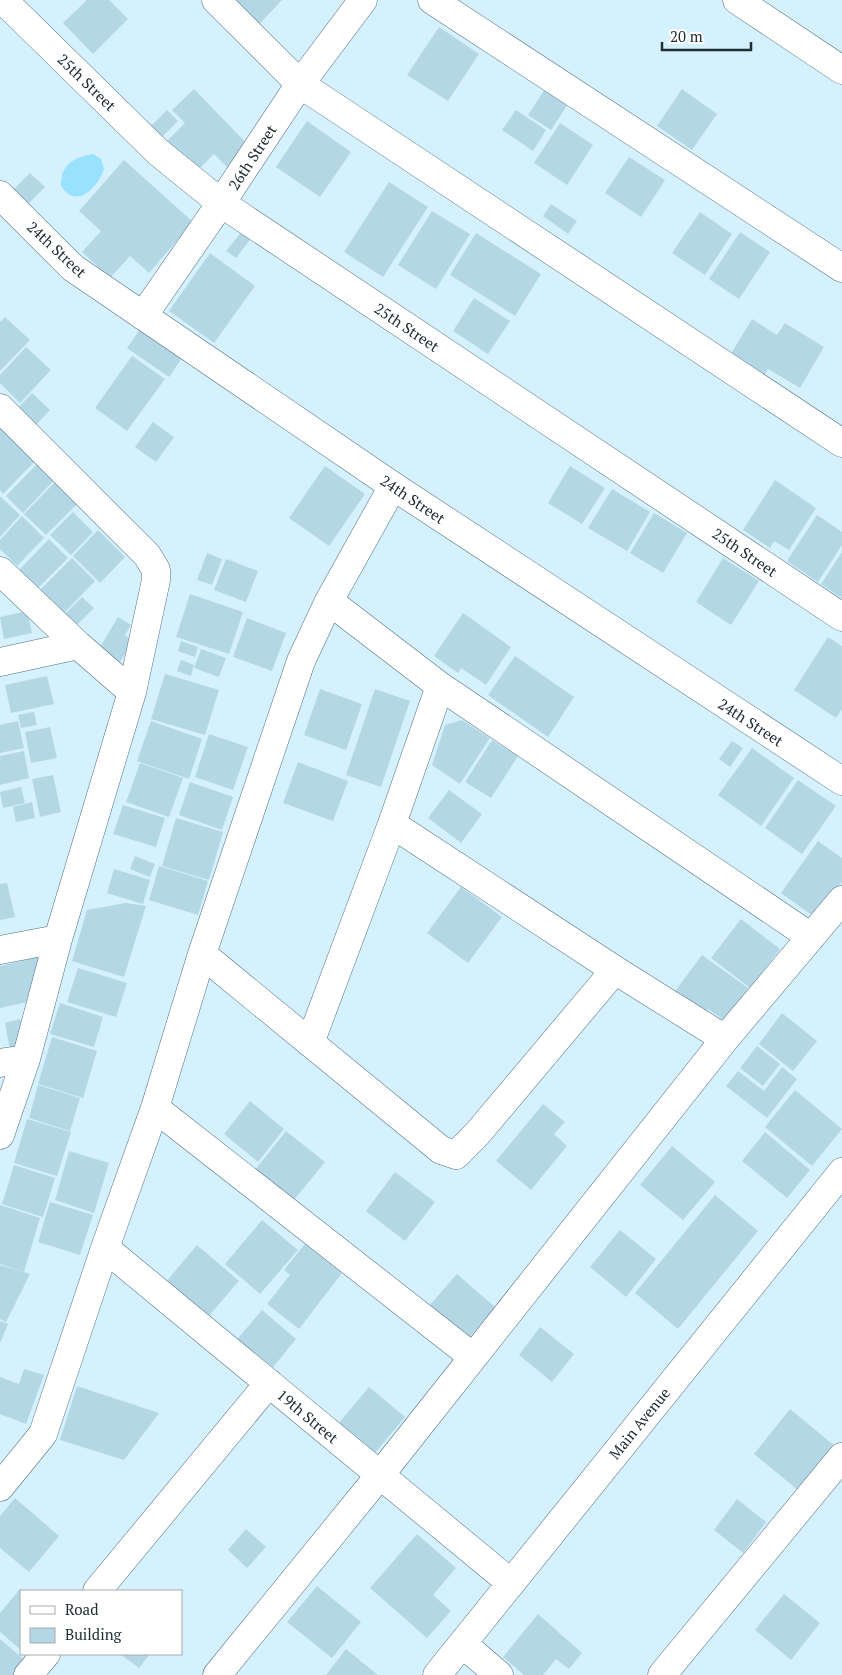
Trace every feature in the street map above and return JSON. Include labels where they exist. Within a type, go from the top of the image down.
[{"type":"street","name":"25th Street","points":[[3,0],[158,152],[221,203],[842,617]]},
{"type":"street","points":[[216,0],[300,84],[842,443]]},
{"type":"street","name":"26th Street","points":[[143,316],[300,84],[363,0]]},
{"type":"street","points":[[432,0],[842,268]]},
{"type":"street","points":[[737,0],[842,70]]},
{"type":"street","name":"24th Street","points":[[0,195],[73,268],[392,486],[842,782]]},
{"type":"street","points":[[0,408],[147,555],[156,570],[155,588],[132,692],[58,939],[26,1059],[0,1135]]},
{"type":"street","points":[[0,1487],[44,1434],[105,1248],[154,1108],[202,954],[301,661],[329,601],[392,486]]},
{"type":"street","points":[[0,571],[78,645],[132,692]]},
{"type":"street","points":[[329,601],[440,686],[811,938]]},
{"type":"street","points":[[0,662],[78,645]]},
{"type":"street","points":[[310,1043],[392,824],[440,686]]},
{"type":"street","points":[[392,824],[615,970],[725,1039]]},
{"type":"street","points":[[217,1675],[380,1475],[725,1039],[842,900]]},
{"type":"street","points":[[0,950],[58,939]]},
{"type":"street","points":[[202,954],[441,1150],[456,1155],[477,1134],[615,970]]},
{"type":"street","points":[[0,1063],[26,1059]]},
{"type":"street","points":[[154,1108],[473,1356]]},
{"type":"street","name":"Main Avenue","points":[[437,1675],[842,1172]]},
{"type":"street","name":"19th Street","points":[[105,1248],[511,1583]]},
{"type":"street","points":[[98,1590],[269,1383]]},
{"type":"street","points":[[662,1675],[842,1457]]},
{"type":"street","points":[[463,1644],[499,1675]]},
{"type":"street","points":[[28,1675],[45,1655]]},
{"type":"water","points":[[93,154],[101,159],[104,169],[99,179],[82,196],[70,195],[61,186],[61,179],[65,168],[79,157]]},
{"type":"building","points":[[87,0],[109,0],[128,19],[93,54],[63,23]]},
{"type":"building","points":[[219,0],[282,0],[252,32]]},
{"type":"building","points":[[439,27],[479,54],[448,101],[407,75]]},
{"type":"building","points":[[194,89],[253,150],[231,171],[214,154],[195,173],[165,143],[185,123],[172,110]]},
{"type":"building","points":[[545,89],[568,104],[551,130],[528,115]]},
{"type":"building","points":[[682,89],[717,114],[692,150],[657,126]]},
{"type":"building","points":[[167,110],[178,121],[162,137],[151,126]]},
{"type":"building","points":[[516,110],[546,130],[533,151],[502,130]]},
{"type":"building","points":[[307,121],[351,152],[320,197],[276,167]]},
{"type":"building","points":[[560,123],[593,145],[567,185],[534,163]]},
{"type":"building","points":[[629,157],[665,180],[641,217],[605,193]]},
{"type":"building","points":[[124,160],[193,222],[149,273],[130,256],[110,278],[82,252],[101,231],[79,211]]},
{"type":"building","points":[[30,173],[45,187],[27,205],[12,191]]},
{"type":"building","points":[[389,182],[428,207],[383,277],[344,252]]},
{"type":"building","points":[[551,204],[577,221],[568,234],[543,216]]},
{"type":"building","points":[[432,211],[470,234],[436,289],[398,265]]},
{"type":"building","points":[[700,212],[732,234],[705,275],[672,253]]},
{"type":"building","points":[[243,230],[252,237],[236,258],[226,251]]},
{"type":"building","points":[[740,232],[770,252],[739,299],[709,279]]},
{"type":"building","points":[[476,233],[541,274],[515,316],[450,275]]},
{"type":"building","points":[[210,253],[255,286],[214,343],[169,311]]},
{"type":"building","points":[[474,298],[510,321],[488,354],[453,331]]},
{"type":"building","points":[[5,317],[30,340],[0,371],[0,322]]},
{"type":"building","points":[[752,319],[777,335],[785,323],[824,347],[800,388],[768,369],[760,382],[726,362]]},
{"type":"building","points":[[140,329],[182,358],[169,377],[127,348]]},
{"type":"building","points":[[26,347],[51,370],[20,403],[0,383],[0,375]]},
{"type":"building","points":[[132,356],[165,379],[127,431],[95,408]]},
{"type":"building","points":[[32,393],[50,410],[34,427],[16,410]]},
{"type":"building","points":[[0,421],[38,458],[3,494],[0,490]]},
{"type":"building","points":[[153,422],[174,437],[156,462],[135,447]]},
{"type":"building","points":[[39,462],[56,478],[23,513],[6,496]]},
{"type":"building","points":[[325,466],[365,494],[329,546],[289,518]]},
{"type":"building","points":[[570,466],[605,488],[582,524],[548,503]]},
{"type":"building","points":[[775,480],[816,508],[789,550],[774,541],[770,548],[743,530]]},
{"type":"building","points":[[56,481],[78,503],[46,535],[24,514]]},
{"type":"building","points":[[612,489],[650,512],[627,551],[588,528]]},
{"type":"building","points":[[0,496],[20,515],[0,537]]},
{"type":"building","points":[[73,512],[93,532],[71,555],[50,535]]},
{"type":"building","points":[[654,513],[687,533],[663,573],[630,553]]},
{"type":"building","points":[[817,515],[842,532],[842,545],[818,582],[787,561]]},
{"type":"building","points":[[22,516],[44,538],[17,566],[0,549],[0,540]]},
{"type":"building","points":[[98,530],[125,557],[100,583],[73,556]]},
{"type":"building","points":[[49,539],[68,558],[38,588],[19,570]]},
{"type":"building","points":[[842,552],[842,598],[821,584]]},
{"type":"building","points":[[207,553],[222,559],[212,585],[197,580]]},
{"type":"building","points":[[72,558],[95,581],[62,615],[38,592]]},
{"type":"building","points":[[723,558],[759,581],[731,625],[696,602]]},
{"type":"building","points":[[226,559],[258,571],[246,602],[214,590]]},
{"type":"building","points":[[190,594],[243,612],[229,654],[176,637]]},
{"type":"building","points":[[82,597],[94,608],[72,630],[61,618]]},
{"type":"building","points":[[27,611],[32,633],[4,639],[0,617]]},
{"type":"building","points":[[463,613],[511,647],[486,685],[461,668],[458,673],[434,656]]},
{"type":"building","points":[[118,617],[131,625],[125,635],[133,641],[120,662],[99,649]]},
{"type":"building","points":[[247,618],[286,633],[272,671],[233,657]]},
{"type":"building","points":[[828,637],[842,646],[842,709],[836,718],[794,690]]},
{"type":"building","points":[[181,641],[198,647],[195,657],[178,651]]},
{"type":"building","points":[[201,649],[226,658],[219,677],[194,668]]},
{"type":"building","points":[[515,656],[574,697],[548,737],[488,695]]},
{"type":"building","points":[[181,660],[194,665],[191,676],[177,671]]},
{"type":"building","points":[[165,674],[219,690],[205,735],[151,719]]},
{"type":"building","points":[[47,676],[54,704],[11,713],[5,685]]},
{"type":"building","points":[[320,689],[362,704],[346,750],[304,735]]},
{"type":"building","points":[[375,689],[410,701],[381,787],[346,775]]},
{"type":"building","points":[[34,712],[37,725],[21,728],[18,715]]},
{"type":"building","points":[[462,720],[490,738],[460,784],[432,765],[445,725]]},
{"type":"building","points":[[18,721],[24,748],[0,753],[0,725]]},
{"type":"building","points":[[151,721],[202,739],[189,779],[137,761]]},
{"type":"building","points":[[50,727],[57,758],[31,763],[25,732]]},
{"type":"building","points":[[209,734],[248,747],[233,790],[195,777]]},
{"type":"building","points":[[492,740],[518,756],[491,798],[465,782]]},
{"type":"building","points":[[732,741],[743,748],[730,767],[719,759]]},
{"type":"building","points":[[752,748],[794,778],[761,826],[718,795]]},
{"type":"building","points":[[24,751],[29,778],[0,785],[0,756]]},
{"type":"building","points":[[298,762],[348,781],[333,821],[283,803]]},
{"type":"building","points":[[140,763],[183,778],[169,817],[126,802]]},
{"type":"building","points":[[53,775],[61,812],[40,817],[32,779]]},
{"type":"building","points":[[798,780],[836,806],[802,854],[765,828]]},
{"type":"building","points":[[190,782],[233,797],[222,830],[179,815]]},
{"type":"building","points":[[21,787],[25,803],[3,808],[0,792]]},
{"type":"building","points":[[449,790],[482,814],[461,843],[428,818]]},
{"type":"building","points":[[32,802],[35,818],[16,822],[13,807]]},
{"type":"building","points":[[123,805],[165,818],[156,847],[113,834]]},
{"type":"building","points":[[176,818],[223,832],[209,880],[162,866]]},
{"type":"building","points":[[818,841],[842,858],[842,882],[817,919],[781,893]]},
{"type":"building","points":[[135,856],[155,864],[150,877],[130,869]]},
{"type":"building","points":[[159,866],[208,881],[198,915],[149,900]]},
{"type":"building","points":[[114,869],[150,880],[143,904],[107,893]]},
{"type":"building","points":[[7,883],[15,917],[0,920],[0,884]]},
{"type":"building","points":[[461,887],[502,917],[468,963],[427,933]]},
{"type":"building","points":[[126,903],[146,906],[124,977],[72,961],[87,910]]},
{"type":"building","points":[[741,919],[780,949],[750,988],[711,958]]},
{"type":"building","points":[[702,955],[748,988],[725,1021],[708,1009],[703,1016],[673,994]]},
{"type":"building","points":[[43,956],[32,1001],[0,1008],[0,966]]},
{"type":"building","points":[[78,968],[127,983],[116,1017],[67,1002]]},
{"type":"building","points":[[60,1003],[103,1017],[94,1047],[50,1034]]},
{"type":"building","points":[[782,1013],[817,1041],[793,1071],[759,1044]]},
{"type":"building","points":[[20,1019],[26,1046],[10,1050],[5,1023]]},
{"type":"building","points":[[52,1037],[97,1051],[83,1098],[38,1084]]},
{"type":"building","points":[[757,1046],[780,1064],[763,1086],[740,1068]]},
{"type":"building","points":[[782,1067],[797,1079],[767,1118],[726,1086],[738,1071],[764,1091]]},
{"type":"building","points":[[38,1085],[80,1098],[70,1131],[29,1118]]},
{"type":"building","points":[[795,1090],[842,1129],[812,1166],[765,1127]]},
{"type":"building","points":[[250,1101],[284,1129],[258,1162],[224,1134]]},
{"type":"building","points":[[543,1104],[565,1122],[554,1134],[567,1146],[531,1190],[496,1161]]},
{"type":"building","points":[[27,1119],[71,1132],[57,1176],[14,1163]]},
{"type":"building","points":[[286,1131],[325,1162],[293,1201],[255,1170]]},
{"type":"building","points":[[765,1132],[810,1170],[787,1198],[742,1161]]},
{"type":"building","points":[[672,1146],[715,1182],[683,1220],[640,1185]]},
{"type":"building","points":[[69,1151],[109,1163],[94,1213],[55,1200]]},
{"type":"building","points":[[14,1165],[55,1178],[43,1217],[2,1204]]},
{"type":"building","points":[[395,1172],[435,1202],[405,1241],[366,1211]]},
{"type":"building","points":[[715,1195],[758,1231],[678,1329],[635,1293]]},
{"type":"building","points":[[50,1202],[93,1215],[80,1255],[38,1242]]},
{"type":"building","points":[[0,1205],[40,1218],[24,1272],[0,1264]]},
{"type":"building","points":[[262,1220],[298,1250],[260,1294],[225,1264]]},
{"type":"building","points":[[620,1230],[656,1259],[626,1297],[590,1267]]},
{"type":"building","points":[[305,1244],[342,1273],[299,1329],[267,1304],[290,1275],[284,1270]]},
{"type":"building","points":[[197,1245],[239,1281],[207,1318],[166,1282]]},
{"type":"building","points":[[0,1265],[30,1274],[6,1322],[0,1319]]},
{"type":"building","points":[[457,1274],[495,1307],[467,1340],[429,1306]]},
{"type":"building","points":[[262,1310],[296,1339],[269,1372],[234,1343]]},
{"type":"building","points":[[0,1321],[8,1324],[0,1343]]},
{"type":"building","points":[[540,1327],[574,1354],[552,1382],[519,1355]]},
{"type":"building","points":[[24,1369],[44,1375],[26,1424],[0,1414],[0,1377],[19,1384]]},
{"type":"building","points":[[77,1386],[159,1413],[124,1460],[60,1440]]},
{"type":"building","points":[[369,1387],[405,1417],[375,1453],[339,1423]]},
{"type":"building","points":[[790,1409],[836,1447],[799,1491],[754,1454]]},
{"type":"building","points":[[15,1498],[59,1536],[29,1572],[0,1548],[0,1516]]},
{"type":"building","points":[[737,1499],[766,1522],[743,1553],[714,1530]]},
{"type":"building","points":[[246,1529],[266,1547],[247,1568],[228,1550]]},
{"type":"building","points":[[417,1534],[456,1568],[433,1595],[451,1611],[427,1638],[370,1588]]},
{"type":"building","points":[[317,1586],[361,1622],[332,1658],[287,1622]]},
{"type":"building","points":[[20,1589],[20,1649],[0,1632],[0,1613]]},
{"type":"building","points":[[784,1594],[820,1623],[791,1660],[755,1630]]},
{"type":"building","points":[[538,1614],[582,1653],[569,1669],[556,1659],[543,1675],[524,1675],[503,1657]]},
{"type":"building","points":[[0,1639],[28,1663],[18,1675],[0,1675]]},
{"type":"building","points":[[346,1649],[378,1675],[326,1675]]},
{"type":"building","points":[[121,1655],[149,1655],[139,1668]]}]
